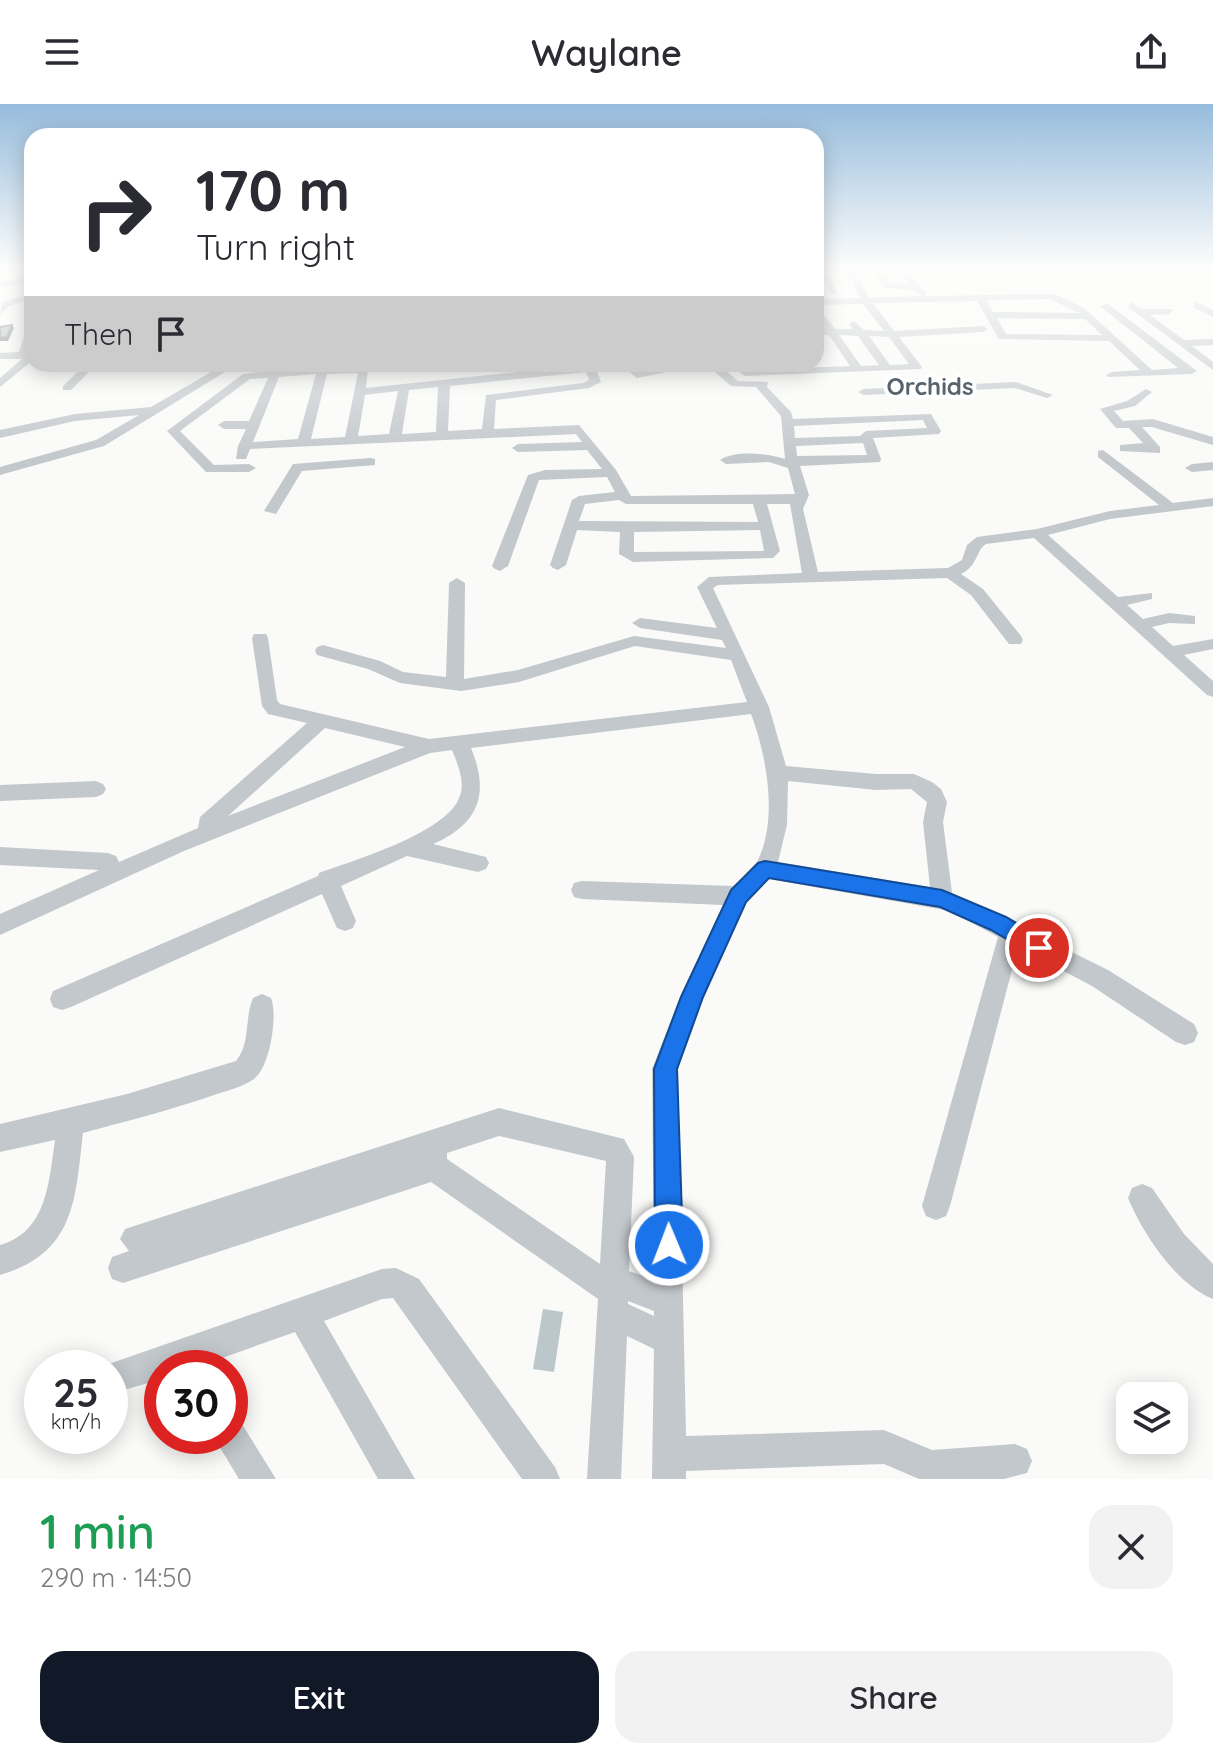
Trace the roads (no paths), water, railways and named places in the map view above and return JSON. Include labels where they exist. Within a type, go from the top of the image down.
[{"type":"street","points":[[830,332],[834,344],[871,403],[935,402],[927,384]]},
{"type":"street","points":[[859,332],[888,369]]},
{"type":"street","points":[[862,332],[985,332]]},
{"type":"street","points":[[1000,332],[1003,337],[1086,349]]},
{"type":"street","points":[[1016,338],[1103,332]]},
{"type":"street","points":[[1106,332],[1154,372]]},
{"type":"street","points":[[1139,332],[1188,371]]},
{"type":"street","points":[[1168,332],[1213,369]]},
{"type":"street","points":[[746,372],[859,381],[888,369],[916,368],[906,346],[889,334]]},
{"type":"street","points":[[1181,343],[1213,342]]},
{"type":"street","points":[[0,356],[24,355]]},
{"type":"street","points":[[1115,355],[1134,357]]},
{"type":"street","points":[[1134,357],[1116,374],[1213,369]]},
{"type":"street","points":[[0,384],[24,360]]},
{"type":"street","points":[[67,388],[84,372]]},
{"type":"street","points":[[0,471],[100,443],[219,372]]},
{"type":"street","points":[[272,372],[245,378],[173,431],[211,469],[240,474],[280,372]]},
{"type":"street","points":[[251,446],[252,425],[280,372]]},
{"type":"street","points":[[304,442],[322,372]]},
{"type":"street","points":[[351,439],[364,372]]},
{"type":"street","points":[[360,392],[444,385],[512,372]]},
{"type":"street","points":[[488,431],[490,397],[585,386],[595,382],[591,372]]},
{"type":"street","points":[[634,372],[637,375],[660,372]]},
{"type":"street","points":[[721,372],[735,384],[842,380],[1018,385],[1047,395]]},
{"type":"street","points":[[558,565],[579,500],[621,496],[629,500],[797,500],[802,495],[793,463],[786,413],[759,384]]},
{"type":"street","points":[[442,434],[444,385]]},
{"type":"street","points":[[998,386],[1004,401]]},
{"type":"street","points":[[323,478],[359,475],[390,437],[404,389]]},
{"type":"street","points":[[1146,392],[1131,404],[1106,409],[1120,425],[1157,424],[1213,443]]},
{"type":"street","points":[[0,434],[73,417],[118,411],[152,411]]},
{"type":"street","points":[[788,423],[922,416],[927,417],[935,431],[868,435],[866,439],[790,442]]},
{"type":"street","points":[[224,425],[252,425]]},
{"type":"street","points":[[1124,448],[1154,448],[1133,425]]},
{"type":"street","points":[[251,446],[575,428],[611,473],[621,496]]},
{"type":"street","points":[[726,460],[770,458],[793,463],[876,458],[866,439]]},
{"type":"street","points":[[1177,445],[1213,443]]},
{"type":"street","points":[[518,448],[591,446]]},
{"type":"street","points":[[1103,454],[1170,507]]},
{"type":"street","points":[[271,511],[298,467],[370,462]]},
{"type":"street","points":[[1192,468],[1213,466]]},
{"type":"street","points":[[500,566],[533,478],[545,474],[611,473]]},
{"type":"street","points":[[627,528],[626,554],[633,558],[770,554],[773,551],[758,498]]},
{"type":"street","points":[[797,500],[811,577]]},
{"type":"street","points":[[1015,1461],[932,1467],[884,1447],[669,1466],[670,1301],[665,1069],[692,997],[738,896],[765,869],[777,825],[778,773],[760,707],[738,655],[705,593],[709,583],[714,580],[950,573],[972,561],[974,545],[980,541],[1037,533],[1110,515],[1213,502]]},
{"type":"street","points":[[1097,503],[1110,515]]},
{"type":"street","points":[[572,525],[627,528],[767,526]]},
{"type":"street","points":[[1037,533],[1118,602],[1213,691]]},
{"type":"street","points":[[950,573],[977,592],[1015,640]]},
{"type":"street","points":[[455,684],[457,583]]},
{"type":"street","points":[[1118,602],[1146,596]]},
{"type":"street","points":[[1142,625],[1169,618],[1189,620]]},
{"type":"street","points":[[640,623],[726,635]]},
{"type":"street","points":[[260,638],[268,702],[274,709],[420,745],[760,707]]},
{"type":"street","points":[[323,651],[374,665],[400,677],[455,684],[519,676],[634,641],[738,655]]},
{"type":"street","points":[[1171,652],[1213,644]]},
{"type":"street","points":[[208,827],[322,720]]},
{"type":"street","points":[[62,999],[327,879],[442,831],[461,816],[473,796],[471,772],[459,743]]},
{"type":"street","points":[[0,914],[208,827],[420,745]]},
{"type":"street","points":[[778,773],[876,782],[914,781],[925,787],[934,794],[937,802],[933,822],[942,899]]},
{"type":"street","points":[[0,793],[96,789]]},
{"type":"street","points":[[405,847],[478,863]]},
{"type":"street","points":[[0,856],[110,867]]},
{"type":"street","points":[[0,925],[110,867]]},
{"type":"street","points":[[765,869],[942,899],[1100,978],[1185,1033]]},
{"type":"street","points":[[327,879],[345,921]]},
{"type":"street","points":[[582,890],[738,896]]},
{"type":"street","points":[[936,1206],[1011,931]]},
{"type":"street","points":[[0,1138],[241,1074],[255,1059],[262,1006]]},
{"type":"street","points":[[0,1260],[24,1252],[41,1239],[56,1216],[71,1121]]},
{"type":"street","points":[[123,1268],[433,1155],[505,1122],[614,1149],[620,1157],[604,1479]]},
{"type":"street","points":[[433,1155],[670,1340]]},
{"type":"street","points":[[135,1239],[433,1155]]},
{"type":"street","points":[[1142,1198],[1179,1254],[1213,1284]]},
{"type":"street","points":[[210,1350],[390,1282],[408,1290],[422,1308],[451,1354],[543,1479]]},
{"type":"street","points":[[613,1295],[670,1301]]},
{"type":"street","points":[[303,1315],[398,1479]]},
{"type":"street","points":[[242,1454],[259,1479]]},
{"type":"district","name":"Orchids","points":[[930,386]]}]
